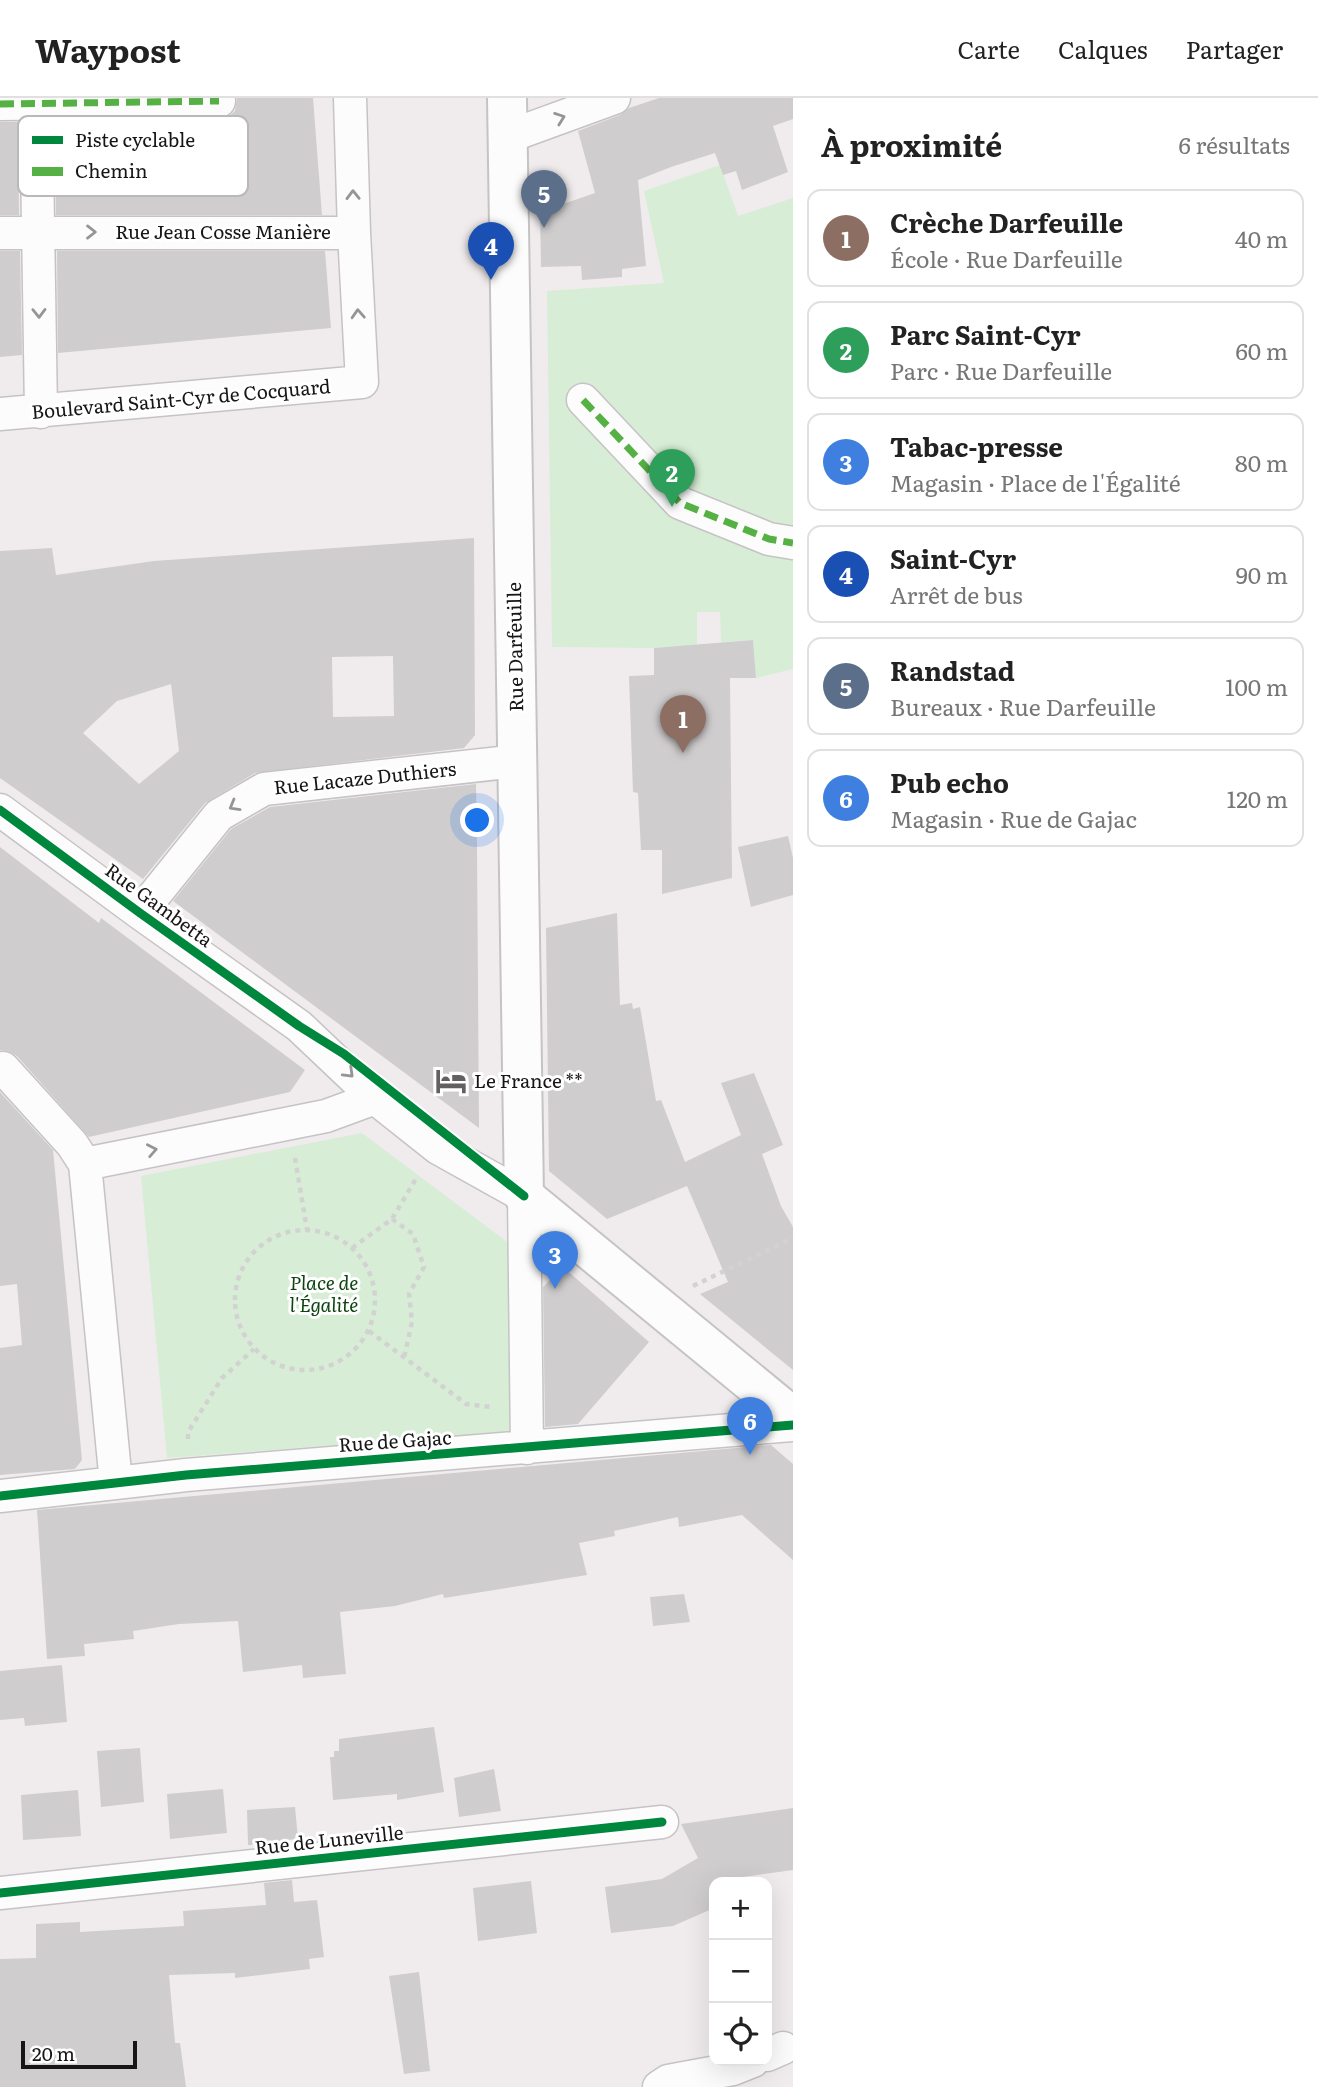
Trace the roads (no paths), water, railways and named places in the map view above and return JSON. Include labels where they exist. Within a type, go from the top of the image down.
[{"type":"main road","name":"Rue Darfeuille","points":[[507,98],[524,1196]]},
{"type":"main road","points":[[524,1196],[793,1417]]},
{"type":"street","name":"Rue Jean Cosse Manière","points":[[0,233],[354,233],[350,98]]},
{"type":"street","points":[[507,137],[614,98]]},
{"type":"street","points":[[0,104],[36,101],[219,101]]},
{"type":"street","points":[[37,196],[41,412]]},
{"type":"street","name":"Boulevard Saint-Cyr de Cocquard","points":[[0,414],[362,382],[354,233]]},
{"type":"street","points":[[583,400],[680,503],[769,539],[793,543]]},
{"type":"street","name":"Rue Lacaze Duthiers","points":[[140,914],[219,815],[264,789],[517,761]]},
{"type":"street","name":"Rue Gambetta","points":[[0,810],[140,914],[299,1026],[375,1098],[438,1148],[524,1196]]},
{"type":"street","points":[[0,1069],[3,1068],[78,1154],[116,1483]]},
{"type":"street","points":[[78,1154],[292,1123],[326,1116],[375,1098]]},
{"type":"street","points":[[524,1196],[527,1448]]},
{"type":"street","name":"Rue de Gajac","points":[[0,1496],[186,1475],[793,1425]]},
{"type":"street","name":"Rue de Luneville","points":[[0,1893],[662,1822]]},
{"type":"street","points":[[659,2087],[668,2081],[740,2066]]},
{"type":"place","name":"Randstad","points":[[544,228]]},
{"type":"place","name":"Saint-Cyr","points":[[491,280]]},
{"type":"place","name":"Parc Saint-Cyr","points":[[672,507]]},
{"type":"place","name":"Crèche Darfeuille","points":[[683,753]]},
{"type":"place","name":"Le France **","points":[[451,1081]]},
{"type":"place","name":"Tabac-presse","points":[[555,1289]]},
{"type":"place","name":"Pub echo","points":[[750,1455]]},
{"type":"park label","name":"Place de l'Égalité","points":[[324,1294]]}]
